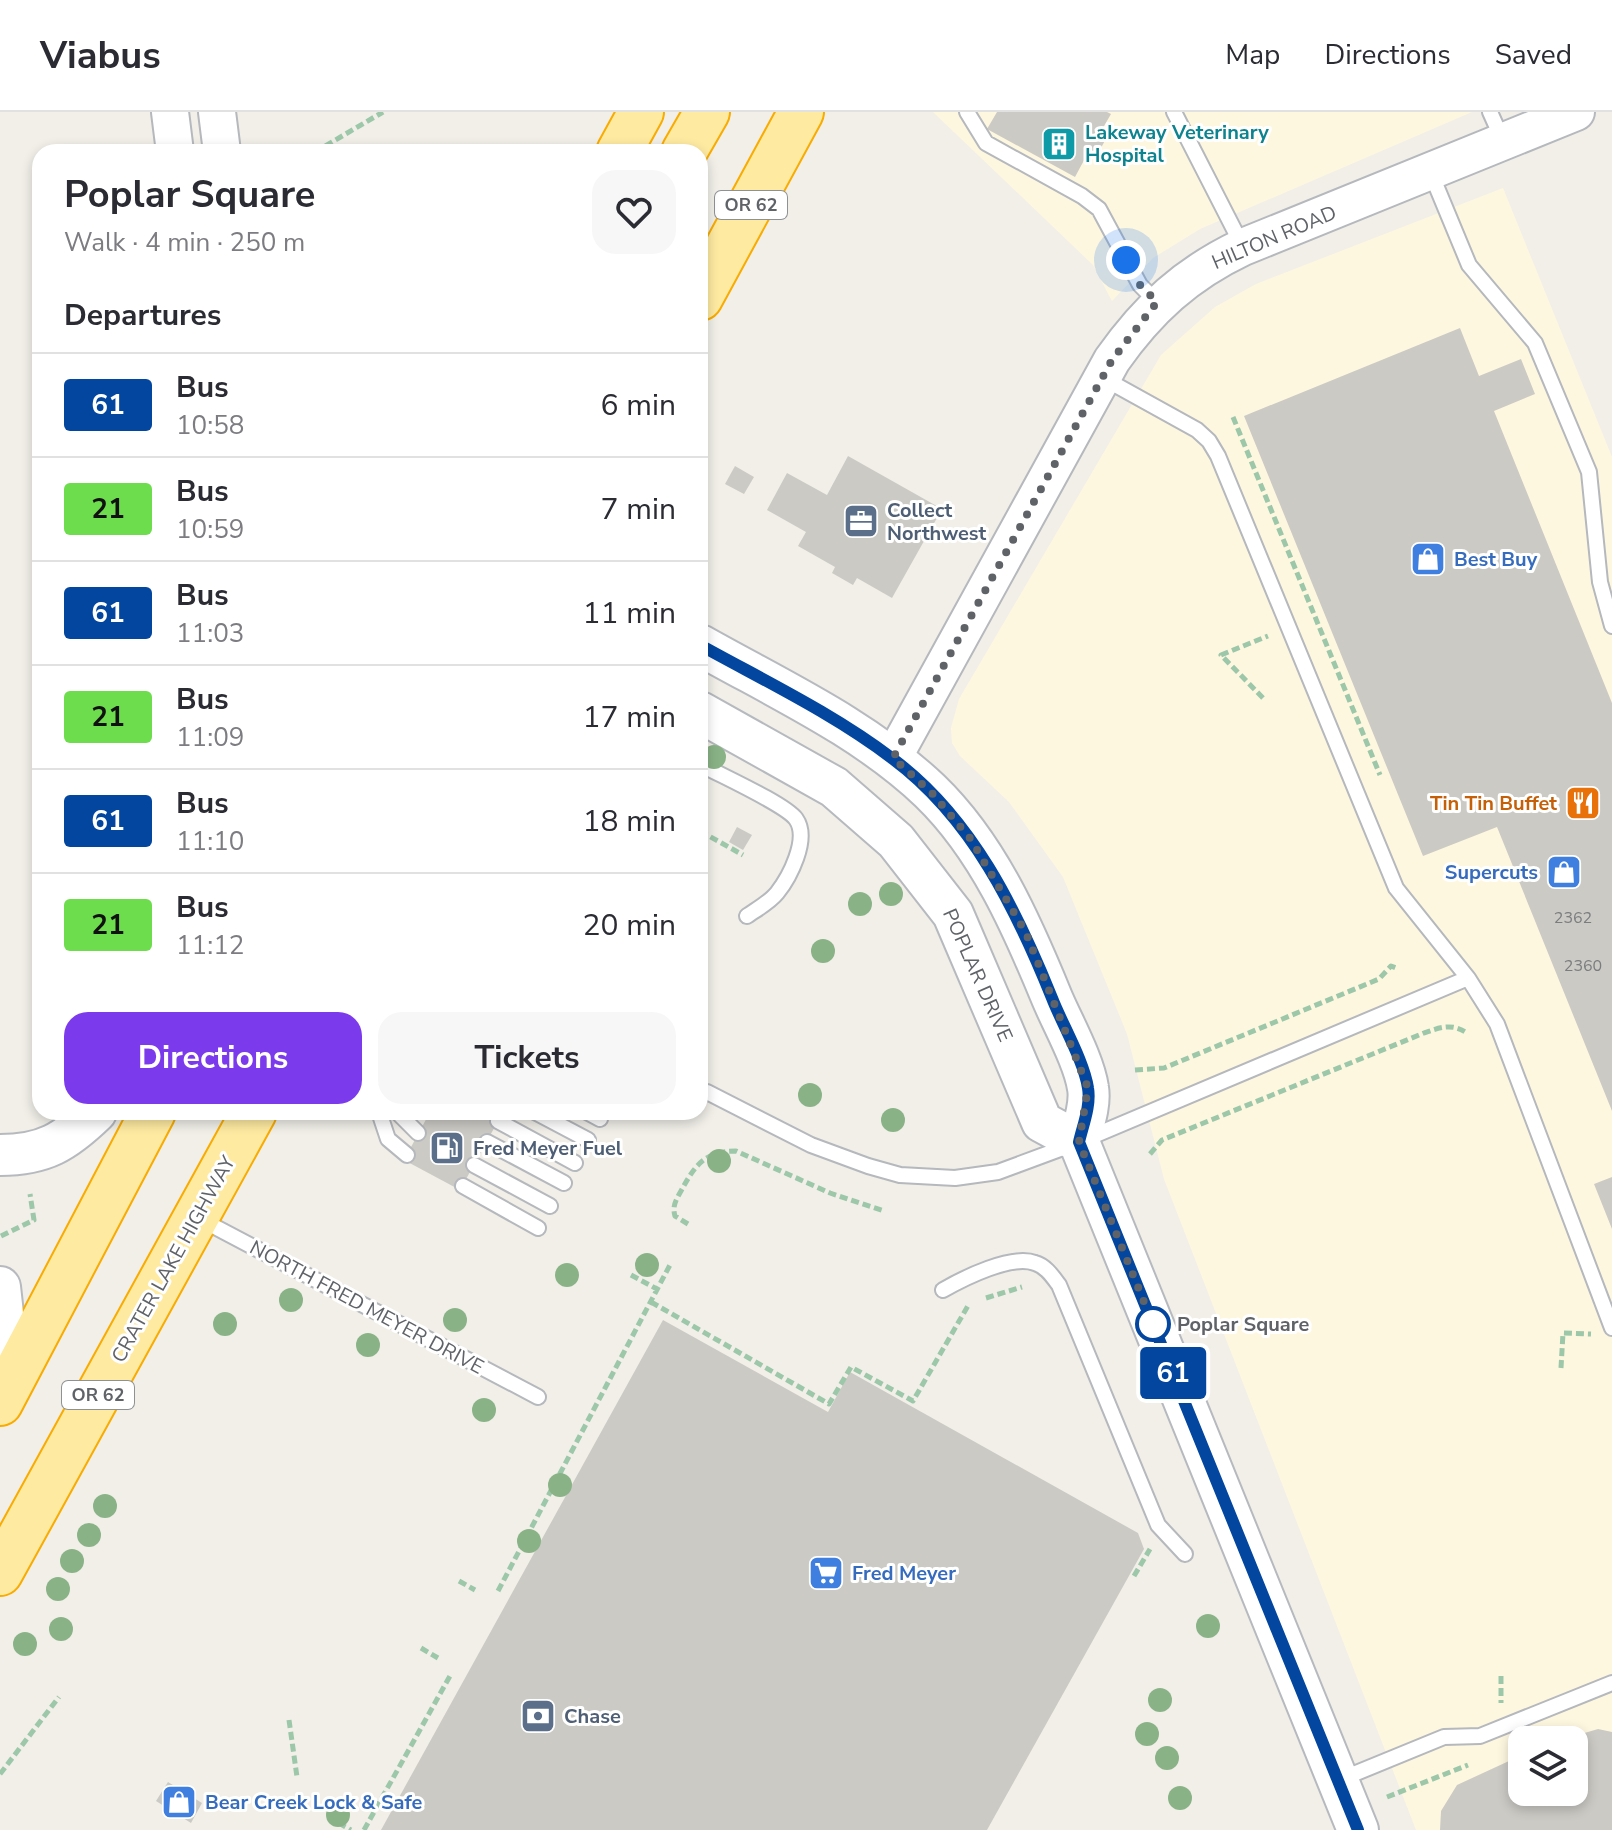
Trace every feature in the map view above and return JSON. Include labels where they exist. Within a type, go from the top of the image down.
[{"type":"highway","points":[[623,144],[641,112]]},
{"type":"highway","points":[[689,144],[707,112]]},
{"type":"highway","name":"OR 62","points":[[708,283],[801,112]]},
{"type":"highway","points":[[1,1401],[149,1120]]},
{"type":"highway","name":"CRATER LAKE HIGHWAY","points":[[0,1573],[250,1120]]},
{"type":"main road","points":[[708,649],[847,727],[893,758],[932,793],[970,838],[1026,933],[1088,1088],[1079,1142],[1358,1830]]},
{"type":"main road","name":"POPLAR DRIVE","points":[[708,716],[834,787],[896,841],[953,914],[1042,1122],[1079,1142]]},
{"type":"main road","points":[[0,1155],[25,1155],[67,1140],[88,1120]]},
{"type":"main road","points":[[0,1287],[5,1332],[1,1401]]},
{"type":"street","points":[[170,112],[174,144]]},
{"type":"street","points":[[217,112],[221,144]]},
{"type":"street","name":"HILTON ROAD","points":[[893,758],[1102,378],[1134,329],[1157,302],[1212,261],[1430,171],[1496,127],[1576,112]]},
{"type":"lane","points":[[967,112],[986,143],[1082,196],[1099,209],[1140,285],[1157,302]]},
{"type":"lane","points":[[1174,112],[1243,247]]},
{"type":"lane","points":[[1430,171],[1469,265],[1535,343],[1589,472],[1600,582],[1612,626]]},
{"type":"lane","points":[[1102,378],[1197,430],[1209,441],[1396,888],[1468,978],[1497,1024],[1512,1056],[1565,1209],[1612,1328]]},
{"type":"lane","points":[[708,768],[785,811],[797,820],[799,826],[799,844],[790,871],[775,895],[747,916]]},
{"type":"lane","points":[[708,1093],[811,1145],[900,1175],[955,1178],[998,1172],[1079,1142],[1468,978]]},
{"type":"lane","points":[[382,1120],[388,1139],[407,1155]]},
{"type":"lane","points":[[405,1120],[418,1133]]},
{"type":"lane","points":[[550,1120],[588,1140]]},
{"type":"lane","points":[[498,1121],[575,1163]]},
{"type":"lane","points":[[487,1142],[564,1183]]},
{"type":"lane","points":[[474,1165],[550,1206]]},
{"type":"lane","points":[[463,1186],[538,1228]]},
{"type":"lane","name":"NORTH FRED MEYER DRIVE","points":[[196,1217],[538,1397]]},
{"type":"lane","points":[[943,1290],[973,1274],[1023,1261],[1037,1263],[1048,1271],[1059,1285],[1158,1525],[1185,1554]]},
{"type":"lane","points":[[1338,1780],[1444,1737],[1480,1736],[1612,1683]]},
{"type":"path","points":[[329,144],[383,112]]},
{"type":"path","points":[[1233,417],[1380,775]]},
{"type":"path","points":[[1263,698],[1221,655],[1269,636]]},
{"type":"path","points":[[708,835],[743,855]]},
{"type":"path","points":[[1135,1070],[1164,1068],[1379,979],[1391,966],[1396,968]]},
{"type":"path","points":[[1150,1154],[1162,1140],[1424,1033],[1443,1026],[1458,1027],[1467,1033]]},
{"type":"path","points":[[688,1224],[675,1216],[673,1206],[695,1164],[721,1151],[736,1151],[830,1193],[884,1211]]},
{"type":"path","points":[[1,1236],[34,1220],[30,1194]]},
{"type":"path","points":[[498,1591],[671,1263]]},
{"type":"path","points":[[631,1275],[657,1289]]},
{"type":"path","points":[[651,1302],[829,1404],[851,1367],[913,1401],[970,1302],[1033,1287]]},
{"type":"path","points":[[1561,1368],[1563,1333],[1594,1335]]},
{"type":"path","points":[[1134,1576],[1150,1548]]},
{"type":"path","points":[[459,1581],[475,1590]]},
{"type":"path","points":[[421,1648],[438,1658]]},
{"type":"path","points":[[364,1830],[450,1676]]},
{"type":"path","points":[[1501,1676],[1501,1706]]},
{"type":"path","points":[[0,1774],[59,1697]]},
{"type":"path","points":[[289,1720],[297,1777]]},
{"type":"path","points":[[1387,1797],[1468,1765]]},
{"type":"path","points":[[328,1817],[351,1830]]},
{"type":"shaded area","points":[[933,112],[1472,112],[1200,229],[1153,258],[1112,301],[1093,265]]},
{"type":"shaded area","points":[[1503,188],[1612,457],[1612,1830],[1416,1830],[1164,1179],[1127,1034],[1063,877],[1009,802],[960,756],[952,743],[951,728],[959,699],[1161,355],[1215,307],[1256,284]]},
{"type":"building","name":"Lakeway Veterinary Hospital","points":[[997,112],[1111,114],[1100,133],[1107,137],[1097,155],[1089,151],[1075,177],[987,129]]},
{"type":"building","name":"Best Buy","points":[[1460,328],[1479,376],[1521,359],[1535,394],[1494,411],[1612,703],[1612,1111],[1497,827],[1423,856],[1244,416]]},
{"type":"building","name":"Collect Northwest","points":[[848,456],[942,509],[892,598],[857,578],[853,585],[832,573],[835,567],[798,546],[806,532],[767,510],[787,473],[827,495]]},
{"type":"building","points":[[735,466],[754,477],[744,494],[725,484]]},
{"type":"building","points":[[737,827],[752,835],[743,850],[729,842]]},
{"type":"building","name":"Fred Meyer Fuel","points":[[426,1120],[499,1120],[460,1190],[404,1160]]},
{"type":"building","points":[[1612,1177],[1612,1229],[1594,1184]]},
{"type":"building","name":"Fred Meyer","points":[[663,1320],[828,1412],[850,1372],[1138,1533],[1144,1549],[987,1830],[381,1830]]},
{"type":"building","points":[[1598,1729],[1612,1732],[1612,1830],[1440,1830],[1441,1811],[1457,1785],[1508,1761],[1508,1806],[1588,1806],[1588,1732]]},
{"type":"building","name":"Bear Creek Lock & Safe","points":[[168,1782],[202,1803],[191,1823],[156,1801]]},
{"type":"bus line","name":"61","points":[[708,649],[847,727],[893,758],[932,793],[970,838],[1026,933],[1088,1088],[1087,1113],[1079,1142],[1358,1830]]},
{"type":"place","name":"Lakeway Veterinary Hospital","points":[[1059,144]]},
{"type":"place","name":"Collect Northwest","points":[[861,521]]},
{"type":"place","name":"Best Buy","points":[[1428,559]]},
{"type":"place","name":"Tin Tin Buffet","points":[[1583,803]]},
{"type":"place","name":"Supercuts","points":[[1564,872]]},
{"type":"place","name":"Fred Meyer Fuel","points":[[447,1148]]},
{"type":"place","name":"Poplar Square","points":[[1153,1324]]},
{"type":"place","name":"Fred Meyer","points":[[826,1573]]},
{"type":"place","name":"Chase","points":[[538,1716]]},
{"type":"place","name":"Bear Creek Lock & Safe","points":[[179,1802]]},
{"type":"route","points":[[1126,260],[1140,285],[1157,302],[1112,360],[893,758],[932,793],[970,838],[1026,933],[1088,1088],[1087,1113],[1079,1142],[1153,1324]]}]
